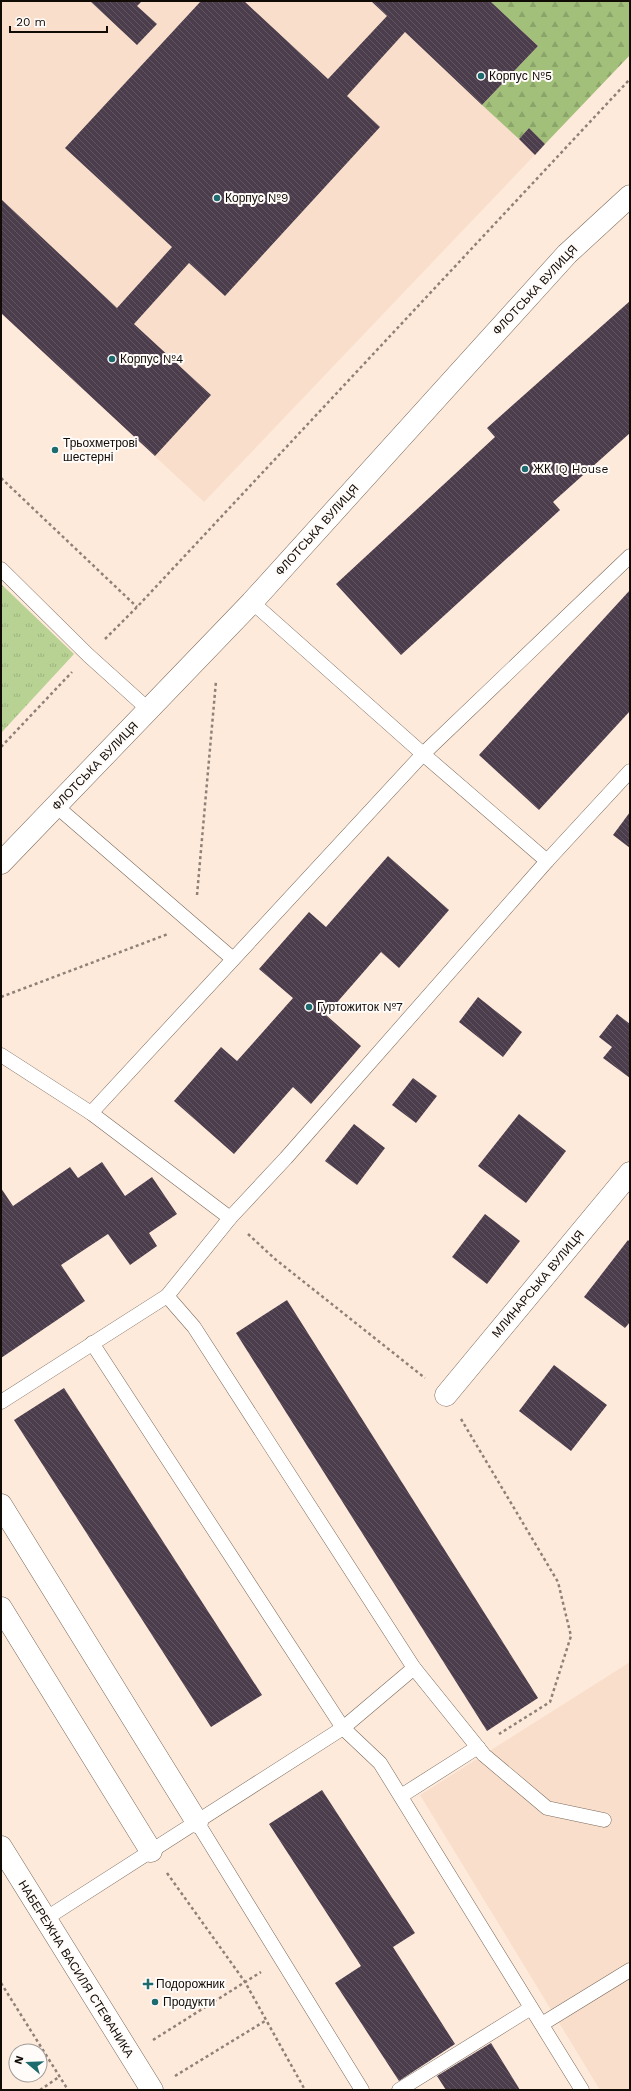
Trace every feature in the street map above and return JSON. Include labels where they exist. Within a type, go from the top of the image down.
[{"type":"street","name":"ФЛОТСЬКА ВУЛИЦЯ","points":[[1,863],[252,602],[566,254],[630,196]]},
{"type":"street","name":"МЛИНАРСЬКА ВУЛИЦЯ","points":[[446,1395],[630,1173]]},
{"type":"street","points":[[1,1505],[196,1822]]},
{"type":"street","points":[[1,1608],[151,1851]]},
{"type":"street","name":"НАБЕРЕЖНА ВАСИЛЯ СТЕФАНИКА","points":[[1,1847],[152,2090]]},
{"type":"lane","points":[[91,1113],[423,754],[630,556]]},
{"type":"lane","points":[[1,569],[88,655],[149,710]]},
{"type":"lane","points":[[252,602],[423,754],[547,861]]},
{"type":"lane","points":[[1,1402],[167,1296],[230,1218],[286,1158],[547,861],[630,771]]},
{"type":"lane","points":[[56,806],[233,959]]},
{"type":"lane","points":[[1,1055],[91,1113],[230,1218]]},
{"type":"lane","points":[[167,1296],[194,1327],[414,1668],[484,1755],[547,1808],[604,1820]]},
{"type":"lane","points":[[92,1343],[343,1728],[380,1763],[582,2090]]},
{"type":"lane","points":[[45,1919],[343,1728],[414,1668]]},
{"type":"lane","points":[[401,1796],[478,1747]]},
{"type":"lane","points":[[196,1822],[362,2090]]},
{"type":"lane","points":[[542,2024],[630,1970]]},
{"type":"lane","points":[[399,2090],[531,2008]]},
{"type":"path","points":[[1,746],[88,655],[137,607],[630,79]]},
{"type":"path","points":[[1,478],[137,607]]},
{"type":"path","points":[[1,997],[194,924],[216,680]]},
{"type":"path","points":[[230,1218],[275,1259],[446,1395],[558,1582],[571,1636],[550,1702],[478,1747]]},
{"type":"path","points":[[151,1851],[245,1982],[265,2021],[305,2090]]},
{"type":"path","points":[[130,2054],[281,1960]]},
{"type":"path","points":[[1,1983],[68,2090]]},
{"type":"path","points":[[152,2090],[265,2021]]},
{"type":"path","points":[[40,2090],[60,2077]]},
{"type":"shaded area","points":[[1,1],[630,1],[630,55],[204,502],[1,313]]},
{"type":"shaded area","points":[[630,1662],[630,2090],[600,2090],[420,1795]]},
{"type":"green space","points":[[490,1],[630,1],[630,55],[545,144],[529,128],[519,139],[482,105],[538,46]]},
{"type":"green space","points":[[1,584],[74,654],[1,733]]},
{"type":"building","points":[[90,1],[142,1],[137,6],[157,24],[137,45]]},
{"type":"building","points":[[201,1],[244,1],[328,79],[387,16],[371,1],[490,1],[538,46],[482,105],[405,32],[347,96],[380,127],[225,296],[189,263],[134,324],[211,395],[155,456],[1,313],[1,199],[117,308],[172,247],[65,148]]},
{"type":"building","points":[[529,128],[545,144],[535,155],[519,139]]},
{"type":"building","name":"ЖК IQ House","points":[[630,301],[630,433],[553,502],[560,510],[401,655],[336,584],[495,437],[487,428]]},
{"type":"building","points":[[630,590],[630,711],[539,810],[479,755]]},
{"type":"building","points":[[630,812],[630,848],[613,835]]},
{"type":"building","name":"Гуртожиток №7","points":[[388,856],[449,910],[399,968],[381,952],[326,1015],[361,1046],[311,1104],[293,1087],[234,1154],[174,1101],[221,1047],[237,1061],[293,998],[259,969],[309,912],[326,927]]},
{"type":"building","points":[[478,997],[522,1032],[503,1057],[459,1022]]},
{"type":"building","points":[[617,1014],[630,1024],[630,1078],[603,1058],[612,1047],[599,1037]]},
{"type":"building","points":[[413,1078],[437,1096],[416,1123],[392,1105]]},
{"type":"building","points":[[519,1114],[566,1151],[526,1203],[478,1166]]},
{"type":"building","points":[[354,1124],[385,1148],[357,1185],[325,1161]]},
{"type":"building","points":[[102,1162],[125,1196],[152,1177],[177,1214],[149,1233],[157,1246],[130,1265],[108,1234],[61,1265],[85,1301],[1,1358],[1,1188],[13,1206],[70,1167],[78,1178]]},
{"type":"building","points":[[485,1214],[520,1241],[487,1284],[452,1257]]},
{"type":"building","points":[[628,1240],[630,1242],[630,1322],[625,1328],[584,1297]]},
{"type":"building","points":[[287,1300],[538,1698],[487,1731],[236,1333]]},
{"type":"building","points":[[554,1365],[607,1405],[571,1451],[519,1411]]},
{"type":"building","points":[[64,1388],[262,1695],[211,1727],[14,1420]]},
{"type":"building","points":[[322,1790],[415,1933],[393,1947],[455,2044],[399,2081],[335,1983],[361,1966],[269,1824]]},
{"type":"building","points":[[491,2043],[520,2090],[446,2090],[437,2076]]},
{"type":"place","name":"Корпус №5","points":[[481,76]]},
{"type":"place","name":"Корпус №9","points":[[217,198]]},
{"type":"place","name":"Корпус №4","points":[[112,359]]},
{"type":"place","name":"Трьохметрові шестерні","points":[[55,450]]},
{"type":"place","name":"ЖК IQ House","points":[[525,469]]},
{"type":"place","name":"Гуртожиток №7","points":[[309,1007]]},
{"type":"place","name":"Подорожник","points":[[148,1984]]},
{"type":"place","name":"Продукти","points":[[155,2002]]}]
